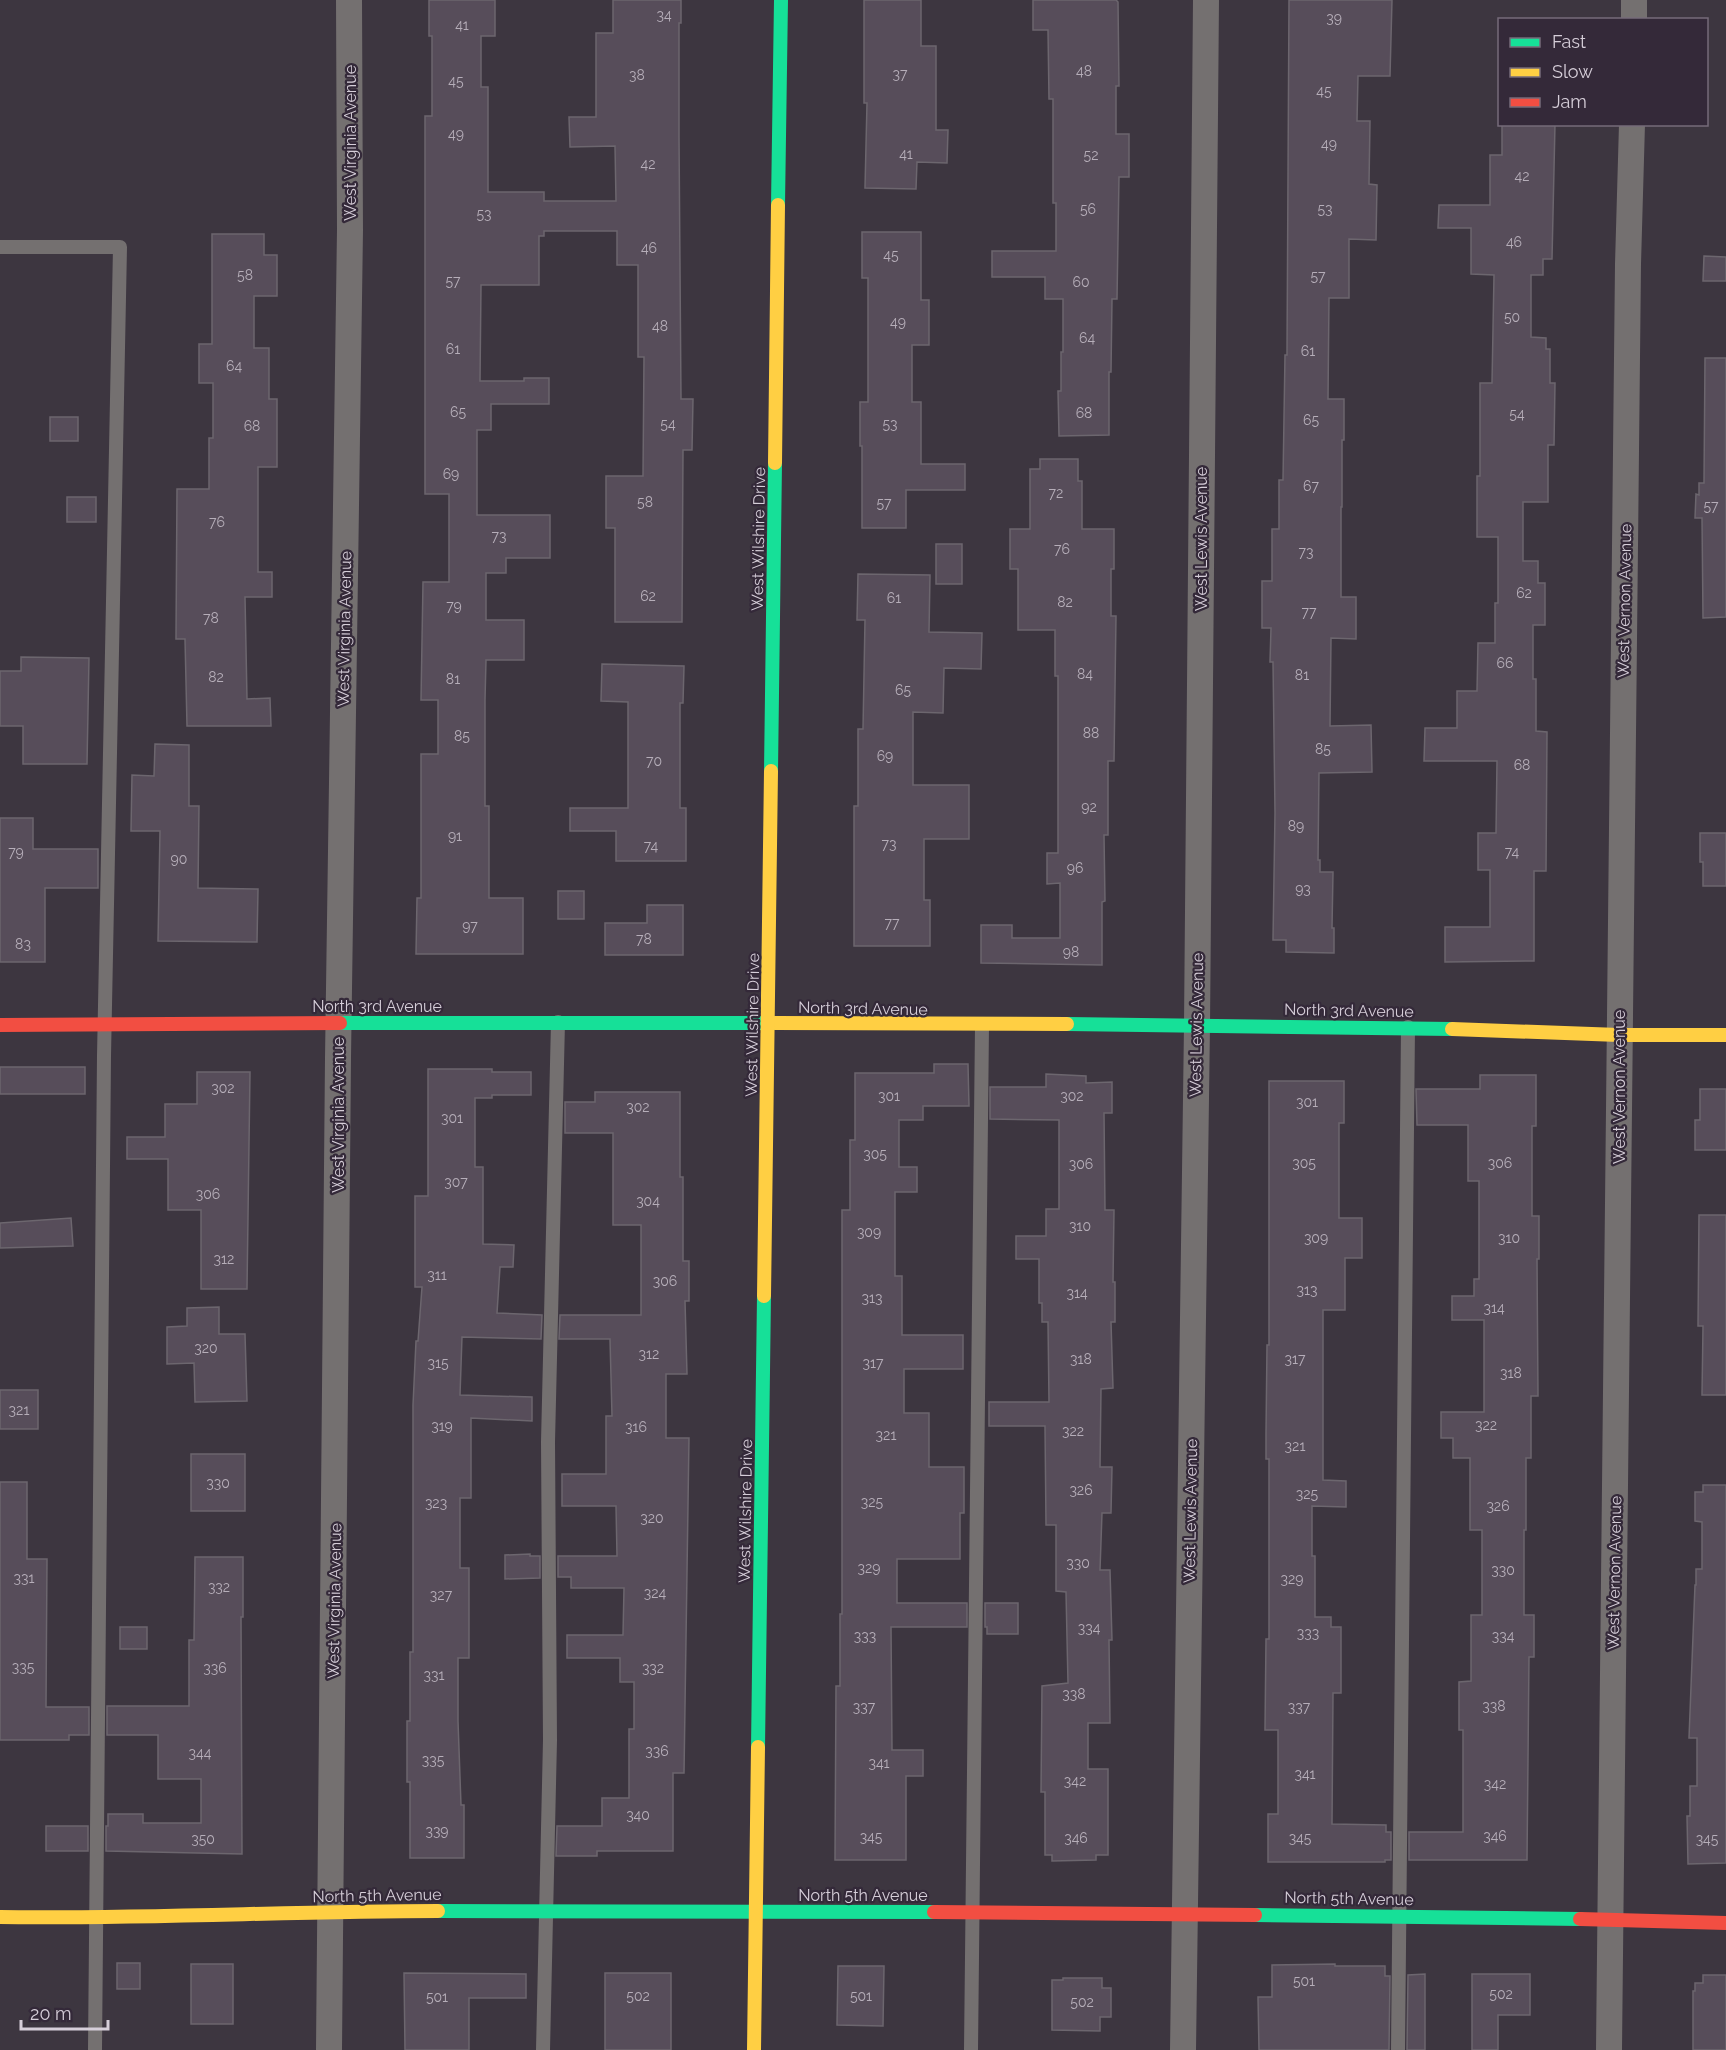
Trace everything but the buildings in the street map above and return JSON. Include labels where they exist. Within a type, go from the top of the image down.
[{"type":"street","name":"West Virginia Avenue","points":[[329,2050],[339,1024],[350,230],[349,0]]},
{"type":"street","name":"West Wilshire Drive","points":[[754,2050],[781,0]]},
{"type":"street","name":"West Lewis Avenue","points":[[1183,2050],[1197,1025],[1206,0]]},
{"type":"street","points":[[1634,0],[1634,18]]},
{"type":"street","name":"West Vernon Avenue","points":[[1609,2050],[1628,264],[1632,126]]},
{"type":"street","name":"North 3rd Avenue","points":[[0,1025],[558,1022],[982,1026],[1197,1025],[1408,1027],[1620,1035],[1726,1035]]},
{"type":"street","name":"North 5th Avenue","points":[[0,1917],[96,1918],[331,1912],[973,1912],[1400,1915],[1726,1923]]},
{"type":"lane","points":[[0,248],[120,248],[105,1026],[95,2050]]},
{"type":"lane","points":[[543,2050],[550,1740],[548,1430],[558,1022]]},
{"type":"lane","points":[[970,2050],[982,1026]]},
{"type":"lane","points":[[1398,2050],[1408,1027]]},
{"type":"traffic: fast","points":[[778,205],[781,0]]},
{"type":"traffic: fast","points":[[771,771],[775,463]]},
{"type":"traffic: fast","points":[[340,1023],[775,1023]]},
{"type":"traffic: fast","points":[[1067,1024],[1452,1029]]},
{"type":"traffic: fast","points":[[758,1747],[764,1296]]},
{"type":"traffic: fast","points":[[438,1911],[934,1912]]},
{"type":"traffic: fast","points":[[1255,1915],[1580,1919]]},
{"type":"traffic: slow","points":[[775,463],[778,205]]},
{"type":"traffic: slow","points":[[764,1296],[771,771]]},
{"type":"traffic: slow","points":[[775,1023],[1067,1024]]},
{"type":"traffic: slow","points":[[1452,1029],[1619,1035],[1726,1035]]},
{"type":"traffic: slow","points":[[754,2050],[758,1747]]},
{"type":"traffic: slow","points":[[0,1917],[438,1911]]},
{"type":"traffic: jam","points":[[0,1025],[340,1023]]},
{"type":"traffic: jam","points":[[934,1912],[1255,1915]]},
{"type":"traffic: jam","points":[[1580,1919],[1726,1923]]}]
